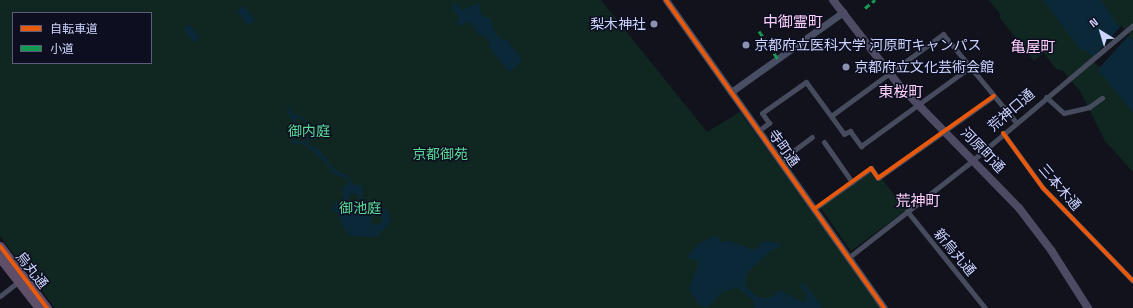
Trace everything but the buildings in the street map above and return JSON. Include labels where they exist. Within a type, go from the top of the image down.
[{"type":"highway","name":"烏丸通","points":[[0,246],[47,308]]},
{"type":"highway","name":"烏丸通","points":[[0,258],[39,308]]},
{"type":"main road","name":"河原町通","points":[[833,0],[890,73],[1019,208],[1051,250],[1088,308]]},
{"type":"street","name":"寺町通","points":[[666,0],[884,308]]},
{"type":"street","points":[[731,92],[843,12]]},
{"type":"street","name":"荒神口通","points":[[848,258],[973,159],[1066,79],[1133,25]]},
{"type":"street","points":[[831,116],[943,34],[1015,122]]},
{"type":"street","points":[[758,131],[769,123],[762,113],[806,82],[844,134],[850,131],[861,146],[970,67]]},
{"type":"street","points":[[814,209],[871,168],[878,178],[994,96]]},
{"type":"street","points":[[1046,96],[1064,113],[1088,107],[1102,98]]},
{"type":"street","name":"三本木通","points":[[1003,133],[1043,188],[1133,282]]},
{"type":"street","points":[[780,161],[812,137]]},
{"type":"street","points":[[824,142],[852,182]]},
{"type":"street","name":"新烏丸通","points":[[907,211],[985,308]]},
{"type":"street","points":[[0,296],[18,282]]},
{"type":"green space","name":"京都御苑","points":[[0,0],[601,0],[707,132],[740,112],[881,308],[55,308],[0,236]]},
{"type":"green space","points":[[989,0],[1133,0],[1133,172],[1105,141],[1080,91],[1063,71],[1056,69],[1044,53],[1034,61],[999,17],[1001,15]]},
{"type":"green space","points":[[870,171],[878,182],[882,179],[906,210],[851,251],[820,207]]},
{"type":"water","points":[[1043,0],[1101,0],[1120,28],[1133,40],[1133,113],[1098,70],[1100,67],[1087,51],[1081,50]]},
{"type":"water","points":[[455,2],[462,10],[479,3],[482,16],[490,18],[495,33],[502,40],[506,39],[523,60],[509,72],[488,46],[491,44],[483,34],[480,36],[468,21],[461,26],[456,23],[459,17],[453,10],[453,4]]},
{"type":"water","points":[[244,6],[255,20],[248,26],[237,12]]},
{"type":"water","points":[[189,24],[200,37],[194,42],[183,29]]},
{"type":"water","points":[[288,104],[291,113],[303,117],[306,121],[310,131],[309,145],[320,150],[334,169],[348,176],[354,185],[362,185],[364,202],[369,201],[374,207],[387,209],[391,221],[377,237],[351,236],[343,227],[337,212],[332,211],[336,201],[341,205],[344,203],[342,188],[348,184],[348,179],[332,173],[327,164],[304,144],[291,143],[293,122],[287,113]],"holes":[[[296,117],[305,121],[308,132],[306,142],[293,140]],[[351,193],[357,194],[360,201],[357,205],[350,205],[349,200]],[[379,213],[383,222],[375,225],[371,223],[371,216]]]},
{"type":"water","points":[[716,235],[721,242],[729,241],[751,249],[757,249],[760,244],[765,241],[779,243],[781,246],[770,251],[747,273],[745,286],[759,298],[772,297],[779,290],[804,303],[807,296],[799,284],[804,283],[823,308],[754,308],[754,301],[737,287],[721,293],[708,308],[700,306],[689,289],[699,262],[687,257],[698,244]]},
{"type":"pier","points":[[1121,26],[1130,34],[1100,67],[1091,59]]},
{"type":"marked path","points":[[865,8],[875,0]]},
{"type":"marked path","points":[[759,31],[778,59]]},
{"type":"cycle path","points":[[666,0],[884,308]]},
{"type":"cycle path","points":[[814,209],[871,168],[878,178],[994,96]]},
{"type":"cycle path","points":[[1003,133],[1043,188],[1133,281]]},
{"type":"cycle path","points":[[0,246],[47,308]]},
{"type":"place","name":"梨木神社","points":[[654,24]]},
{"type":"place","name":"京都府立医科大学 河原町キャンパス","points":[[746,45]]},
{"type":"place","name":"京都府立文化芸術会館","points":[[846,67]]},
{"type":"district","name":"中御霊町","points":[[793,22]]},
{"type":"district","name":"亀屋町","points":[[1033,47]]},
{"type":"district","name":"東桜町","points":[[901,92]]},
{"type":"district","name":"荒神町","points":[[918,201]]},
{"type":"park label","name":"御内庭","points":[[309,131]]},
{"type":"park label","name":"御池庭","points":[[360,208]]}]
